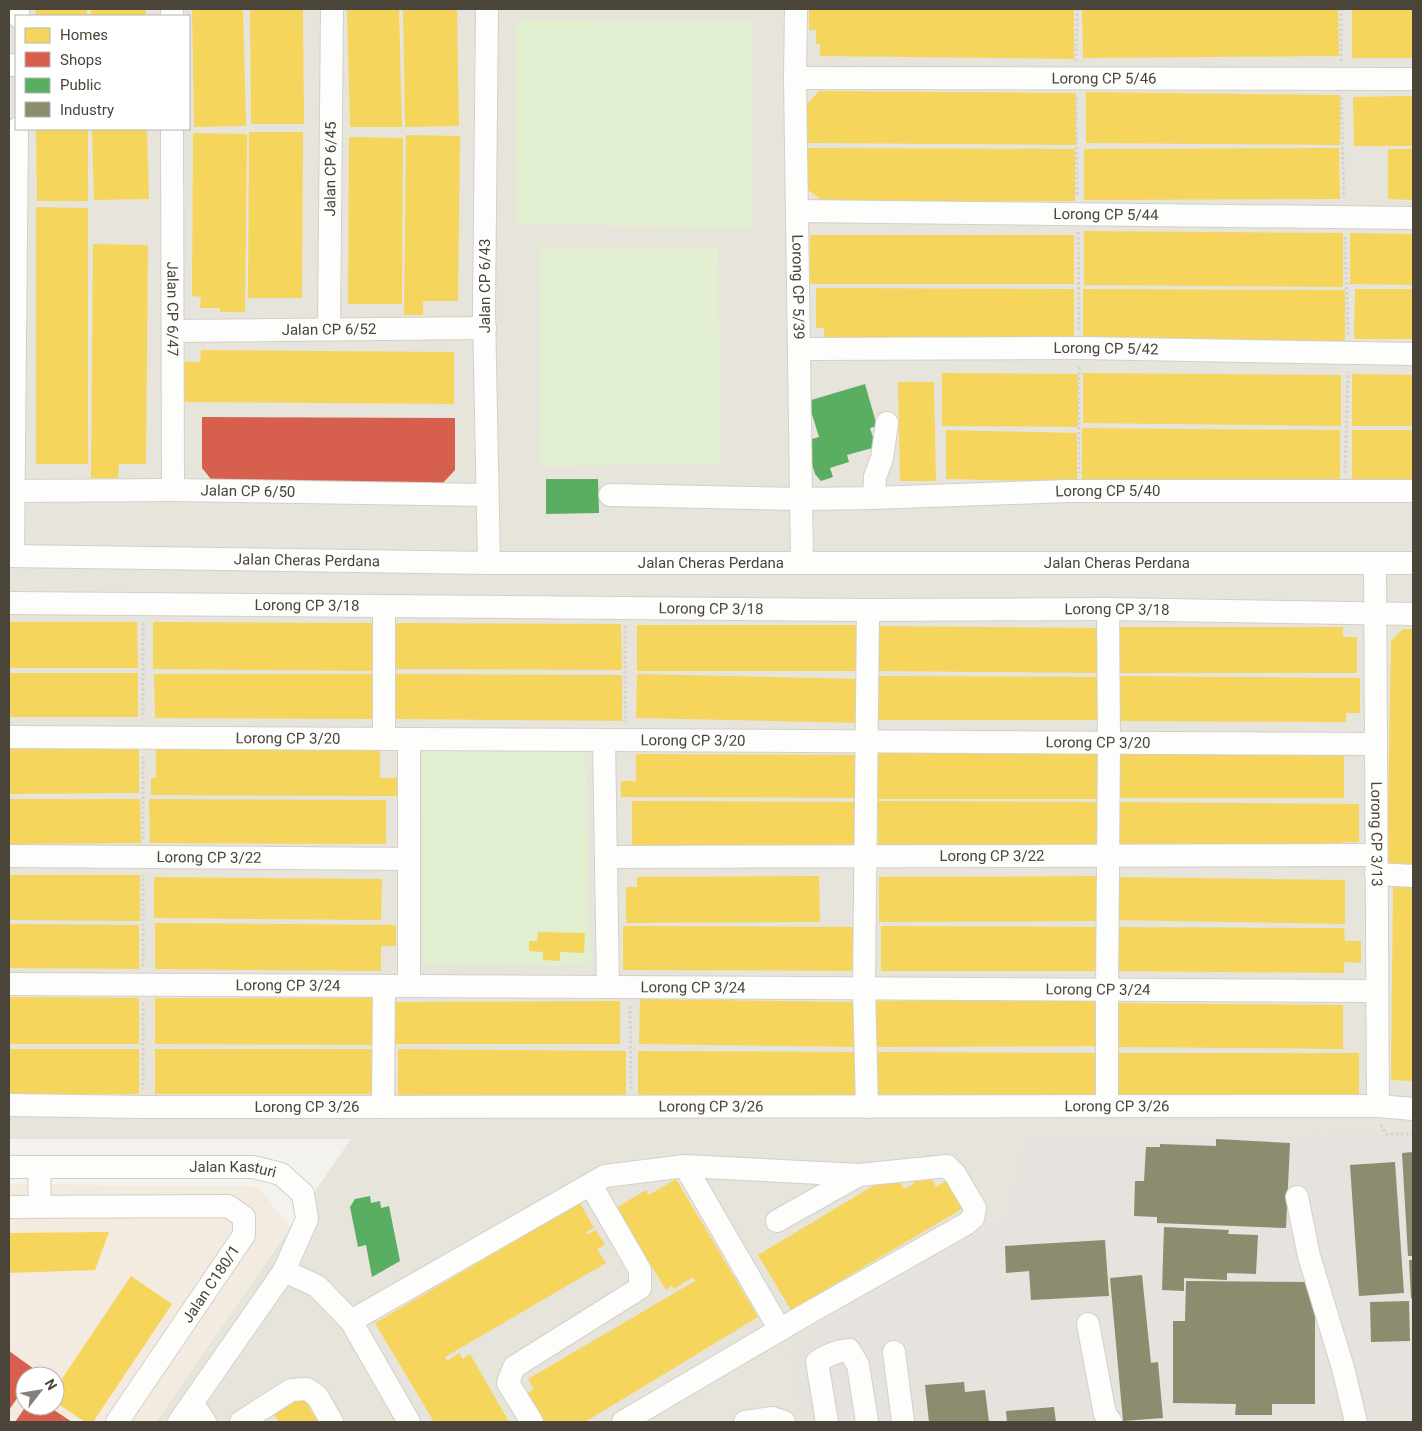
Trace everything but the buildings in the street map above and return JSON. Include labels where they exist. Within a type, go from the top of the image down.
[{"type":"street","name":"Jalan CP 6/45","points":[[329,329],[332,9]]},
{"type":"street","name":"Jalan CP 6/43","points":[[487,9],[484,312],[489,563]]},
{"type":"street","name":"Lorong CP 5/39","points":[[796,9],[795,78],[802,563]]},
{"type":"street","name":"Lorong CP 5/46","points":[[795,78],[1413,78]]},
{"type":"street","points":[[11,556],[12,216],[17,130]]},
{"type":"street","name":"Jalan CP 6/47","points":[[172,130],[174,490]]},
{"type":"street","name":"Lorong CP 5/44","points":[[798,211],[1413,218]]},
{"type":"street","name":"Jalan CP 6/52","points":[[173,331],[485,328]]},
{"type":"street","name":"Lorong CP 5/42","points":[[800,349],[1079,349],[1413,354]]},
{"type":"street","points":[[874,498],[875,477],[882,458],[888,423]]},
{"type":"street","name":"Jalan CP 6/50","points":[[11,491],[174,490],[487,495]]},
{"type":"street","name":"Lorong CP 5/40","points":[[610,495],[800,499],[1079,491],[1413,491]]},
{"type":"street","name":"Jalan Cheras Perdana","points":[[11,556],[489,563],[1413,563]]},
{"type":"street","name":"Lorong CP 3/13","points":[[1375,563],[1378,1106]]},
{"type":"street","name":"Lorong CP 3/18","points":[[9,603],[868,610],[1108,609],[1413,614]]},
{"type":"street","points":[[384,607],[384,739]]},
{"type":"street","points":[[1108,609],[1110,743],[1107,990],[1108,1106]]},
{"type":"street","points":[[867,1107],[864,988],[868,610]]},
{"type":"street","name":"Lorong CP 3/20","points":[[9,737],[1376,744]]},
{"type":"street","points":[[408,739],[409,986]]},
{"type":"street","points":[[614,740],[607,857],[619,987]]},
{"type":"street","name":"Lorong CP 3/22","points":[[9,856],[409,859]]},
{"type":"street","name":"Lorong CP 3/22","points":[[607,857],[1109,856],[1376,864],[1413,876]]},
{"type":"street","name":"Lorong CP 3/24","points":[[9,984],[1377,990]]},
{"type":"street","points":[[383,1107],[384,986]]},
{"type":"street","name":"Lorong CP 3/26","points":[[9,1105],[383,1107],[1378,1106],[1413,1109]]},
{"type":"street","points":[[685,1166],[780,1330]]},
{"type":"street","points":[[351,1321],[605,1176],[685,1166],[859,1175],[947,1166],[955,1174],[975,1208],[974,1218],[966,1224],[623,1422]]},
{"type":"street","name":"Jalan Kasturi","points":[[9,1167],[253,1167],[281,1174],[303,1194],[307,1219],[284,1270],[180,1422]]},
{"type":"street","points":[[39,1167],[40,1207]]},
{"type":"street","points":[[777,1221],[859,1175]]},
{"type":"street","points":[[532,1422],[508,1383],[514,1367],[640,1288],[640,1270],[591,1185]]},
{"type":"street","points":[[1297,1197],[1309,1256],[1343,1368],[1356,1422]]},
{"type":"street","name":"Jalan C180/1","points":[[9,1207],[228,1206],[244,1217],[244,1235],[117,1422]]},
{"type":"street","points":[[284,1270],[317,1286],[351,1321],[409,1422]]},
{"type":"street","points":[[1088,1324],[1104,1414],[1111,1422]]},
{"type":"street","points":[[827,1422],[817,1362],[825,1356],[838,1351],[849,1350],[858,1365],[867,1422]]},
{"type":"street","points":[[894,1352],[903,1422]]},
{"type":"street","points":[[241,1422],[291,1390],[307,1389],[316,1396],[332,1422]]},
{"type":"street","points":[[192,1404],[205,1422]]},
{"type":"street","points":[[745,1422],[772,1418],[784,1422]]},
{"type":"path","points":[[1077,9],[1079,491]]},
{"type":"path","points":[[1341,9],[1340,78],[1348,352],[1345,490]]},
{"type":"path","points":[[614,740],[625,608]]},
{"type":"path","points":[[619,987],[631,1106]]},
{"type":"shaded area","points":[[9,9],[1413,9],[1413,1137],[1025,1138],[1004,1217],[788,1346],[800,1422],[156,1422],[351,1139],[9,1139]]},
{"type":"shaded area","points":[[1413,1135],[1413,1422],[800,1422],[788,1346],[1004,1217],[1025,1138]]},
{"type":"shaded area","points":[[9,1184],[259,1187],[290,1228],[156,1422],[9,1422]]},
{"type":"green space","points":[[516,20],[752,22],[752,227],[515,225]]},
{"type":"green space","points":[[539,248],[718,248],[720,465],[541,466]]},
{"type":"green space","points":[[422,739],[585,742],[591,966],[423,965]]}]
